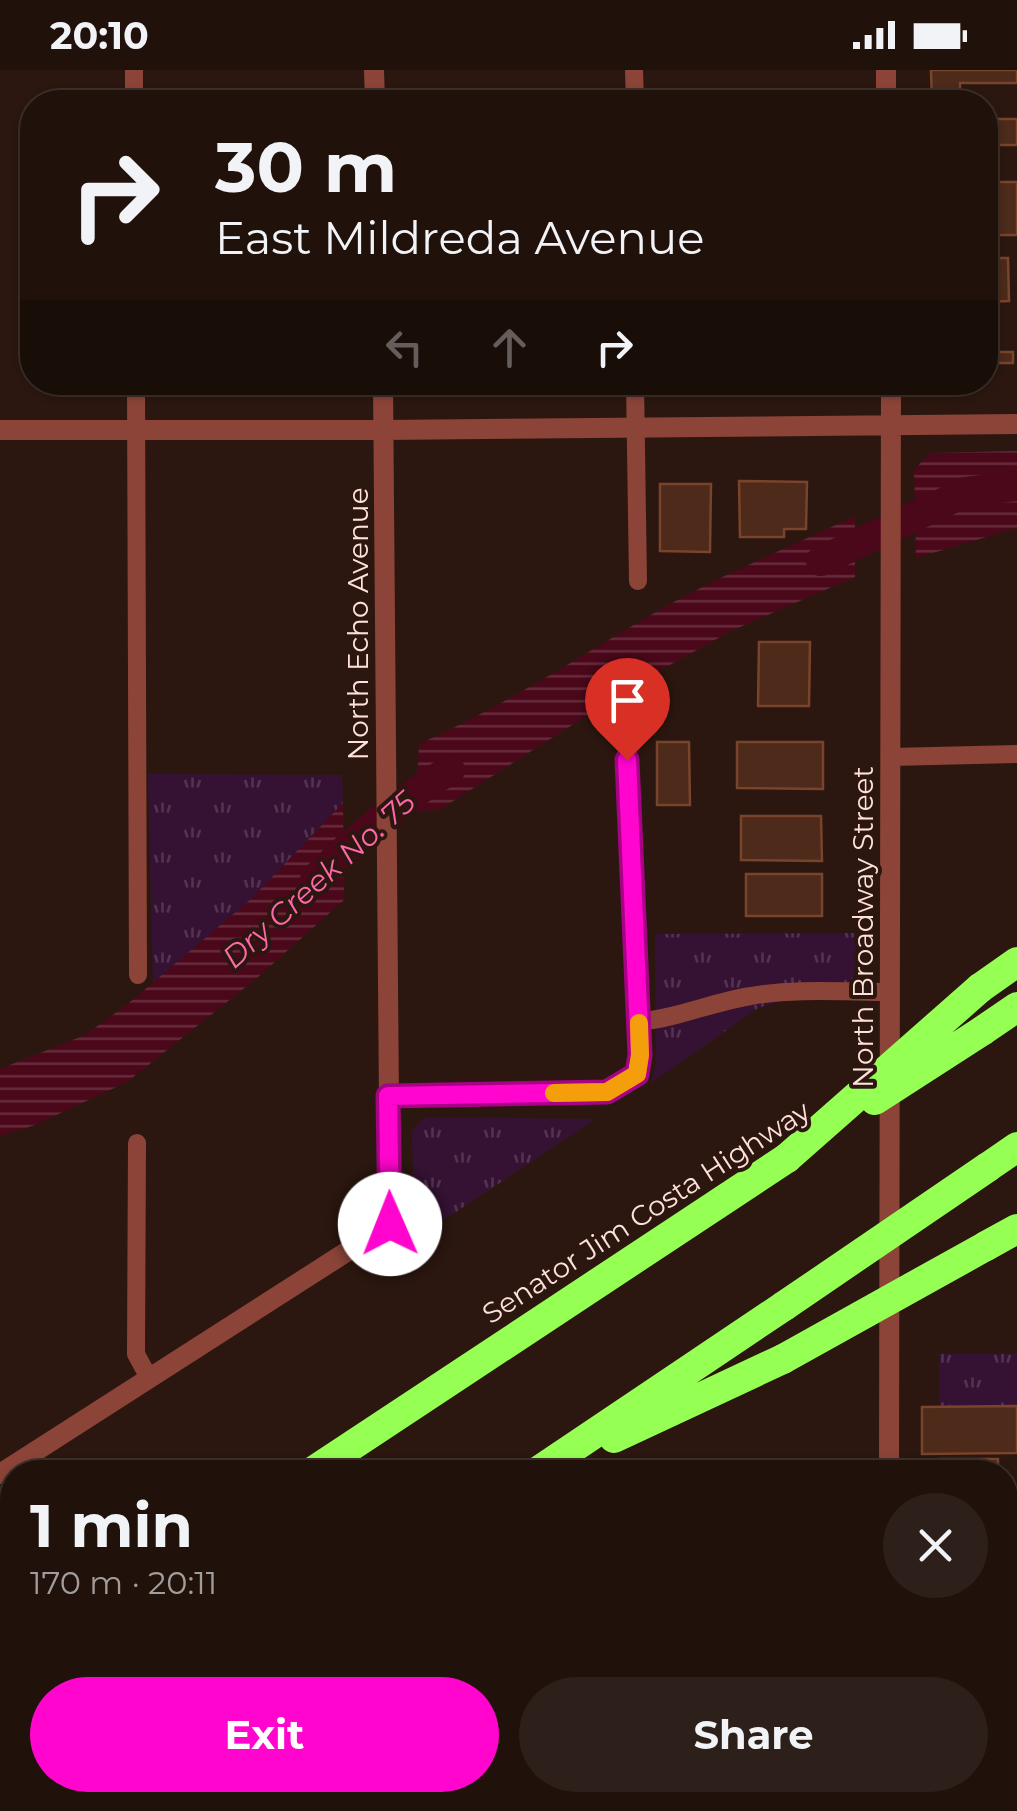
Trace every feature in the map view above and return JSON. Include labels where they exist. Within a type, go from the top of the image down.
[{"type":"highway","points":[[786,1158],[980,988],[1017,962]]},
{"type":"highway","name":"Senator Jim Costa Highway","points":[[330,1460],[1017,1007]]},
{"type":"highway","points":[[556,1460],[1017,1147]]},
{"type":"highway","points":[[564,1460],[783,1360],[1017,1228]]},
{"type":"street","name":"North Echo Avenue","points":[[149,1378],[390,1224],[383,395]]},
{"type":"street","name":"North Broadway Street","points":[[889,1460],[890,395]]},
{"type":"street","points":[[0,430],[1017,424]]},
{"type":"street","points":[[388,1096],[607,1092]]},
{"type":"street","points":[[22,1460],[149,1378]]},
{"type":"lane","points":[[136,395],[138,975]]},
{"type":"lane","points":[[635,395],[638,581]]},
{"type":"lane","points":[[890,757],[1017,754]]},
{"type":"lane","points":[[607,1092],[637,1074],[640,1055],[627,760]]},
{"type":"lane","points":[[638,1022],[780,992],[890,992]]},
{"type":"lane","points":[[137,1142],[136,1354],[149,1378]]},
{"type":"green space","points":[[148,774],[342,775],[343,803],[251,899],[153,984]]},
{"type":"green space","points":[[856,933],[856,998],[788,999],[758,1008],[651,1083],[656,1064],[655,934]]},
{"type":"green space","points":[[425,1117],[596,1119],[409,1243],[414,1216],[412,1131]]},
{"type":"green space","points":[[939,1354],[1017,1354],[1017,1406],[939,1406]]},
{"type":"water","points":[[1017,451],[1017,528],[916,558],[914,470],[930,453]]},
{"type":"water","points":[[855,516],[855,577],[731,631],[641,681],[439,810],[415,811],[419,744],[509,699],[678,600]]},
{"type":"water","points":[[343,803],[344,900],[257,978],[127,1082],[35,1125],[0,1136],[0,1069],[85,1035],[129,1003],[251,899]]},
{"type":"building","points":[[931,70],[1017,70],[1017,83],[960,83],[960,90],[932,90]]},
{"type":"building","points":[[998,119],[1017,119],[1017,145],[998,145]]},
{"type":"building","points":[[998,182],[1017,182],[1017,235],[998,235]]},
{"type":"building","points":[[998,258],[1008,258],[1009,301],[998,301]]},
{"type":"building","points":[[998,352],[1013,352],[1013,363],[998,363]]},
{"type":"building","points":[[739,481],[807,482],[806,529],[784,529],[784,537],[740,537]]},
{"type":"building","points":[[660,484],[711,484],[710,552],[660,551]]},
{"type":"building","points":[[759,642],[810,642],[809,706],[758,706]]},
{"type":"building","points":[[657,742],[689,742],[690,805],[657,805]]},
{"type":"building","points":[[737,742],[823,742],[823,789],[737,788]]},
{"type":"building","points":[[741,816],[821,816],[822,861],[741,860]]},
{"type":"building","points":[[746,874],[822,874],[822,916],[746,916]]},
{"type":"building","points":[[1017,1406],[1017,1453],[922,1454],[922,1407]]},
{"type":"waterway","name":"Dry Creek No. 75","points":[[821,561],[966,492],[1017,486]]},
{"type":"waterway","name":"Dry Creek No. 75","points":[[315,879],[379,820],[450,770]]},
{"type":"slow traffic","points":[[554,1093],[607,1092],[637,1074],[639,1023]]},
{"type":"route","points":[[390,1224],[388,1096],[607,1092],[637,1074],[640,1055],[627,760]]}]
